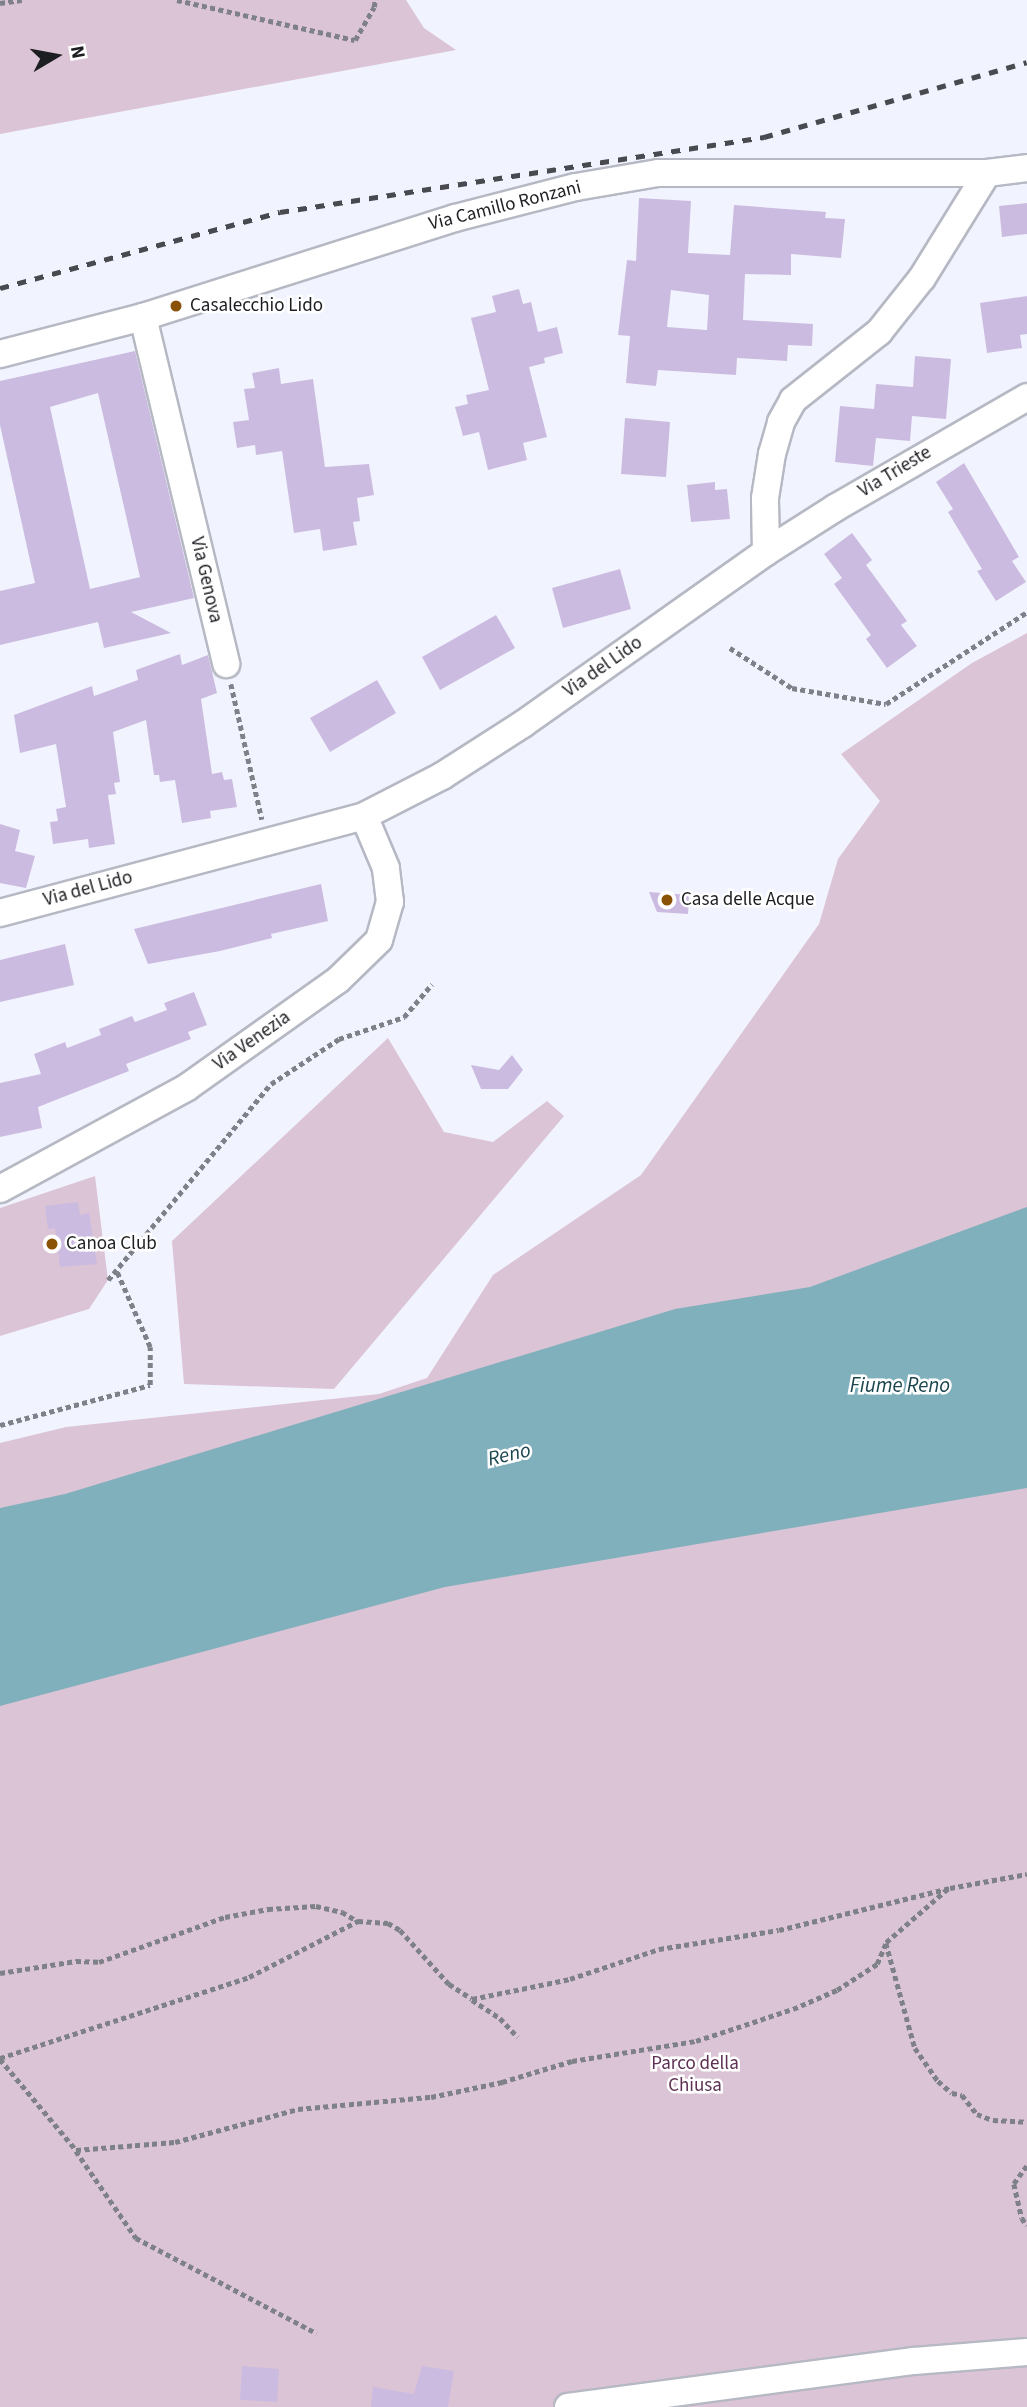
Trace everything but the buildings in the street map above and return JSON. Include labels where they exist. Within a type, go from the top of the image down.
[{"type":"street","name":"Via Camillo Ronzani","points":[[0,354],[143,317],[455,218],[576,187],[658,173],[987,173],[1027,169]]},
{"type":"street","points":[[766,552],[765,498],[772,454],[781,422],[793,400],[879,332],[922,278],[987,173]]},
{"type":"street","name":"Via Genova","points":[[143,317],[226,664]]},
{"type":"street","name":"Via Trieste","points":[[766,552],[900,468],[1027,397]]},
{"type":"street","name":"Via del Lido","points":[[0,913],[268,844],[364,816],[442,776],[523,724],[766,552]]},
{"type":"street","name":"Via Venezia","points":[[0,1189],[186,1088],[338,980],[379,940],[390,902],[386,868],[364,816]]},
{"type":"street","points":[[568,2407],[914,2361],[1027,2352]]},
{"type":"path","points":[[0,3],[22,0]]},
{"type":"path","points":[[177,0],[355,40],[374,7],[375,0]]},
{"type":"path","points":[[730,648],[792,688],[886,704],[1027,612]]},
{"type":"path","points":[[226,664],[268,844]]},
{"type":"path","points":[[108,1280],[271,1084],[339,1039],[404,1017],[432,984]]},
{"type":"path","points":[[0,1425],[150,1385],[150,1347],[116,1270]]},
{"type":"path","points":[[472,1999],[570,1979],[659,1950],[779,1930],[950,1888],[1027,1874]]},
{"type":"path","points":[[76,2150],[175,2142],[299,2109],[431,2097],[502,2082],[572,2061],[695,2041],[793,2009],[837,1990],[877,1964],[886,1943],[950,1888]]},
{"type":"path","points":[[0,1973],[76,1961],[99,1962],[225,1917],[268,1909],[316,1906],[342,1912],[358,1921],[388,1923],[400,1930],[449,1984],[500,2018],[517,2037]]},
{"type":"path","points":[[316,2333],[135,2238],[76,2150],[0,2059],[249,1977],[358,1921]]},
{"type":"path","points":[[886,1943],[915,2048],[926,2067],[952,2094],[962,2095],[977,2114],[993,2120],[1027,2122]]},
{"type":"path","points":[[1027,2166],[1014,2184],[1022,2218],[1027,2226]]},
{"type":"green space","points":[[0,0],[406,0],[424,28],[456,50],[0,134]]},
{"type":"green space","name":"Parco della Chiusa","points":[[1027,633],[1027,2407],[0,2407],[0,1443],[66,1427],[379,1394],[427,1378],[493,1275],[641,1175],[819,924],[838,859],[880,801],[841,754],[972,663]]},
{"type":"green space","points":[[388,1038],[444,1132],[493,1142],[547,1101],[564,1116],[334,1389],[184,1384],[172,1241]]},
{"type":"green space","name":"Canoa Club","points":[[95,1176],[108,1280],[89,1309],[0,1336],[0,1208]]},
{"type":"water","name":"Fiume Reno","points":[[1027,1207],[1027,1488],[445,1587],[0,1706],[0,1508],[65,1494],[675,1309],[810,1287]]},
{"type":"railway","points":[[0,288],[280,212],[764,137],[1027,62]]},
{"type":"place","name":"Casalecchio Lido","points":[[176,306]]},
{"type":"place","name":"Casa delle Acque","points":[[667,900]]},
{"type":"place","name":"Canoa Club","points":[[52,1244]]},
{"type":"water label","name":"Reno","points":[[509,1454]]}]
